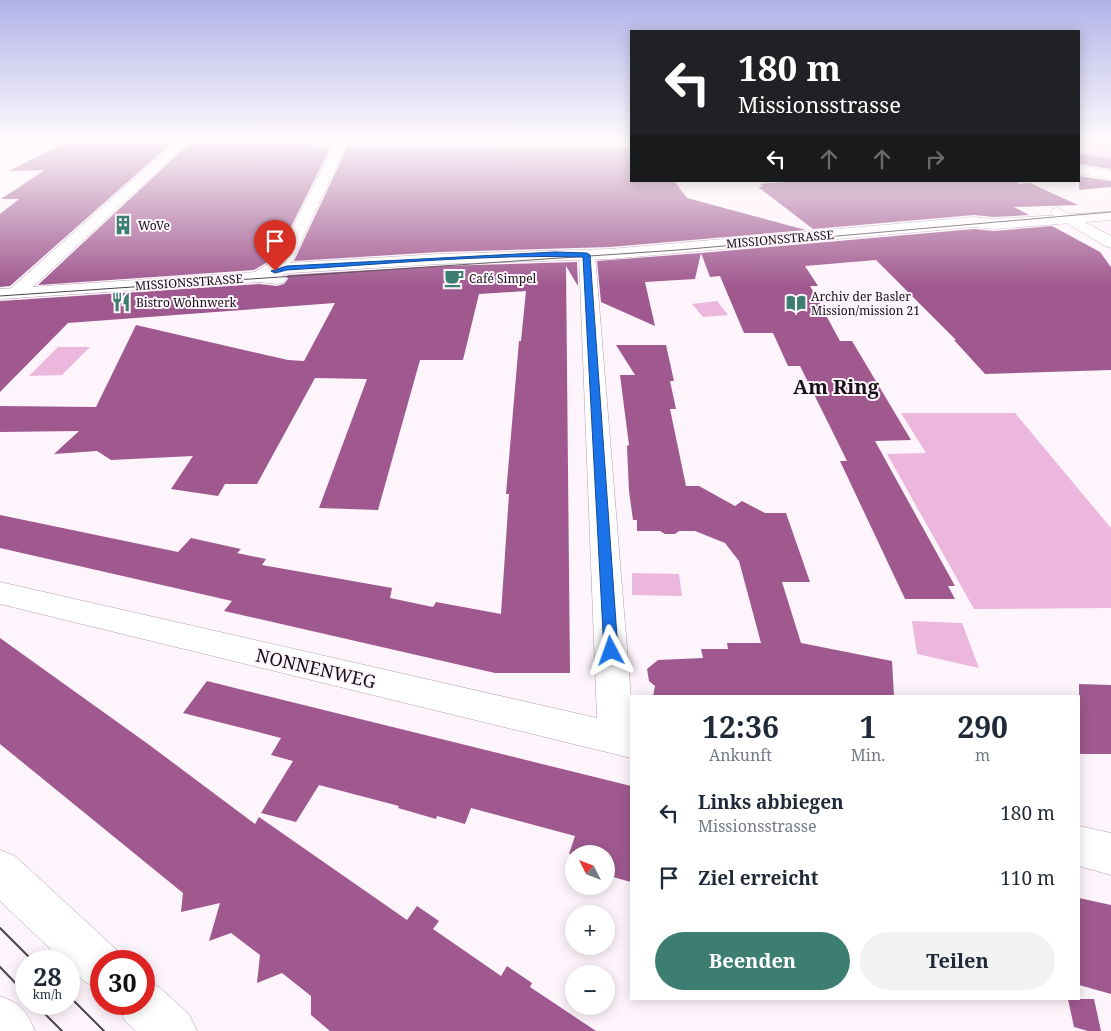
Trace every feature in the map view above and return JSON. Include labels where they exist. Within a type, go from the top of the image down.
[{"type":"street","points":[[8,294],[73,241],[131,189]]},
{"type":"street","points":[[258,277],[284,261],[319,189]]},
{"type":"street","name":"MISSIONSSTRASSE","points":[[8,294],[258,277],[287,268],[555,254],[587,255],[974,222],[994,224],[1064,216],[1111,208]]},
{"type":"street","points":[[1064,216],[1111,243]]},
{"type":"street","name":"MISSIONSSTRASSE","points":[[1064,216],[1111,216]]},
{"type":"street","points":[[587,255],[624,740]]},
{"type":"street","name":"NONNENWEG","points":[[0,594],[624,740]]},
{"type":"street","points":[[1080,846],[1111,854]]},
{"type":"street","points":[[0,871],[90,956]]},
{"type":"street","points":[[154,1015],[172,1031]]},
{"type":"street","points":[[0,1020],[10,1031]]},
{"type":"shaded area","points":[[717,301],[728,315],[703,317],[692,304]]},
{"type":"shaded area","points":[[58,347],[90,347],[62,375],[29,376]]},
{"type":"shaded area","points":[[901,413],[1015,413],[1111,528],[1111,608],[974,609],[887,454],[926,453]]},
{"type":"shaded area","points":[[632,573],[679,574],[682,596],[632,595]]},
{"type":"shaded area","points":[[912,621],[962,623],[979,668],[917,654]]},
{"type":"building","points":[[16,189],[120,189],[10,286],[0,287],[0,214],[19,199],[1,199]]},
{"type":"building","points":[[141,189],[310,189],[276,257],[254,270],[38,285]]},
{"type":"building","points":[[328,189],[680,189],[687,198],[806,230],[610,247],[440,252],[294,261]]},
{"type":"building","points":[[761,189],[1043,189],[1078,205],[1014,207],[1029,215],[994,217],[974,215],[813,229]]},
{"type":"building","points":[[1052,226],[1100,252],[1111,267],[1111,370],[985,374],[954,340],[956,340],[876,260],[805,266],[818,286],[810,286],[840,341],[852,341],[911,440],[875,441],[955,586],[948,586],[955,599],[905,599],[840,461],[847,461],[800,366],[788,366],[773,333],[744,333],[720,276],[710,277],[701,253],[974,229],[994,231]]},
{"type":"building","points":[[701,253],[695,279],[645,282],[655,326],[601,302],[597,261]]},
{"type":"building","points":[[577,262],[578,286],[566,266],[570,673],[495,673],[224,611],[232,601],[0,548],[0,515],[178,552],[191,538],[241,549],[237,553],[266,559],[262,565],[392,588],[390,598],[433,607],[436,602],[501,614],[509,494],[506,494],[519,341],[521,341],[526,291],[479,294],[463,360],[420,360],[378,510],[319,508],[367,379],[315,378],[257,484],[225,484],[218,496],[171,489],[193,456],[111,460],[97,451],[54,454],[79,431],[0,432],[0,406],[96,407],[136,325],[288,360],[304,361],[335,303],[68,323],[0,392],[0,301],[259,284],[277,286],[284,284],[288,279],[286,276],[289,275],[440,266]]},
{"type":"building","points":[[616,345],[666,345],[674,381],[670,381],[676,409],[670,409],[686,486],[699,486],[735,506],[742,501],[765,513],[786,513],[810,582],[782,582],[801,643],[892,661],[894,695],[653,695],[655,686],[649,681],[647,669],[658,660],[703,658],[701,649],[728,649],[727,643],[761,643],[739,561],[725,543],[695,531],[679,531],[675,534],[665,534],[660,531],[637,531],[637,520],[633,520],[629,491],[627,446],[629,445],[620,375],[635,375]]},
{"type":"building","points":[[0,638],[148,744],[255,824],[259,817],[407,920],[417,906],[439,921],[433,929],[501,976],[507,966],[532,983],[530,987],[565,1010],[565,1015],[572,1015],[596,1031],[330,1031],[311,1015],[311,996],[282,973],[257,983],[260,955],[231,933],[209,941],[220,903],[181,912],[183,893],[0,744]]},
{"type":"building","points":[[207,681],[630,786],[630,882],[615,878],[615,845],[572,845],[575,836],[471,808],[465,824],[437,816],[436,819],[398,808],[399,806],[319,785],[296,822],[261,813],[293,761],[271,755],[281,738],[183,713]]},
{"type":"building","points":[[1079,684],[1111,685],[1111,754],[1080,754]]},
{"type":"building","points":[[1080,898],[1111,905],[1111,994],[1080,985]]},
{"type":"building","points":[[1094,999],[1101,1031],[1088,1031],[1074,1027],[1068,1000]]},
{"type":"tram line","points":[[0,296],[678,250],[1111,212]]},
{"type":"tram line","points":[[0,928],[22,950]]},
{"type":"tram line","points":[[0,967],[15,983]]},
{"type":"tram line","points":[[80,1007],[104,1031]]},
{"type":"tram line","points":[[46,1015],[62,1031]]},
{"type":"place","name":"WoVe","points":[[123,225]]},
{"type":"place","name":"Café Simpel","points":[[454,278]]},
{"type":"place","name":"Bistro Wohnwerk","points":[[121,302]]},
{"type":"place","name":"Archiv der Basler Mission/mission 21","points":[[796,303]]},
{"type":"district","name":"Am Ring","points":[[836,386]]},
{"type":"route","points":[[275,271],[287,268],[440,259],[555,254],[587,255],[611,651]]}]
